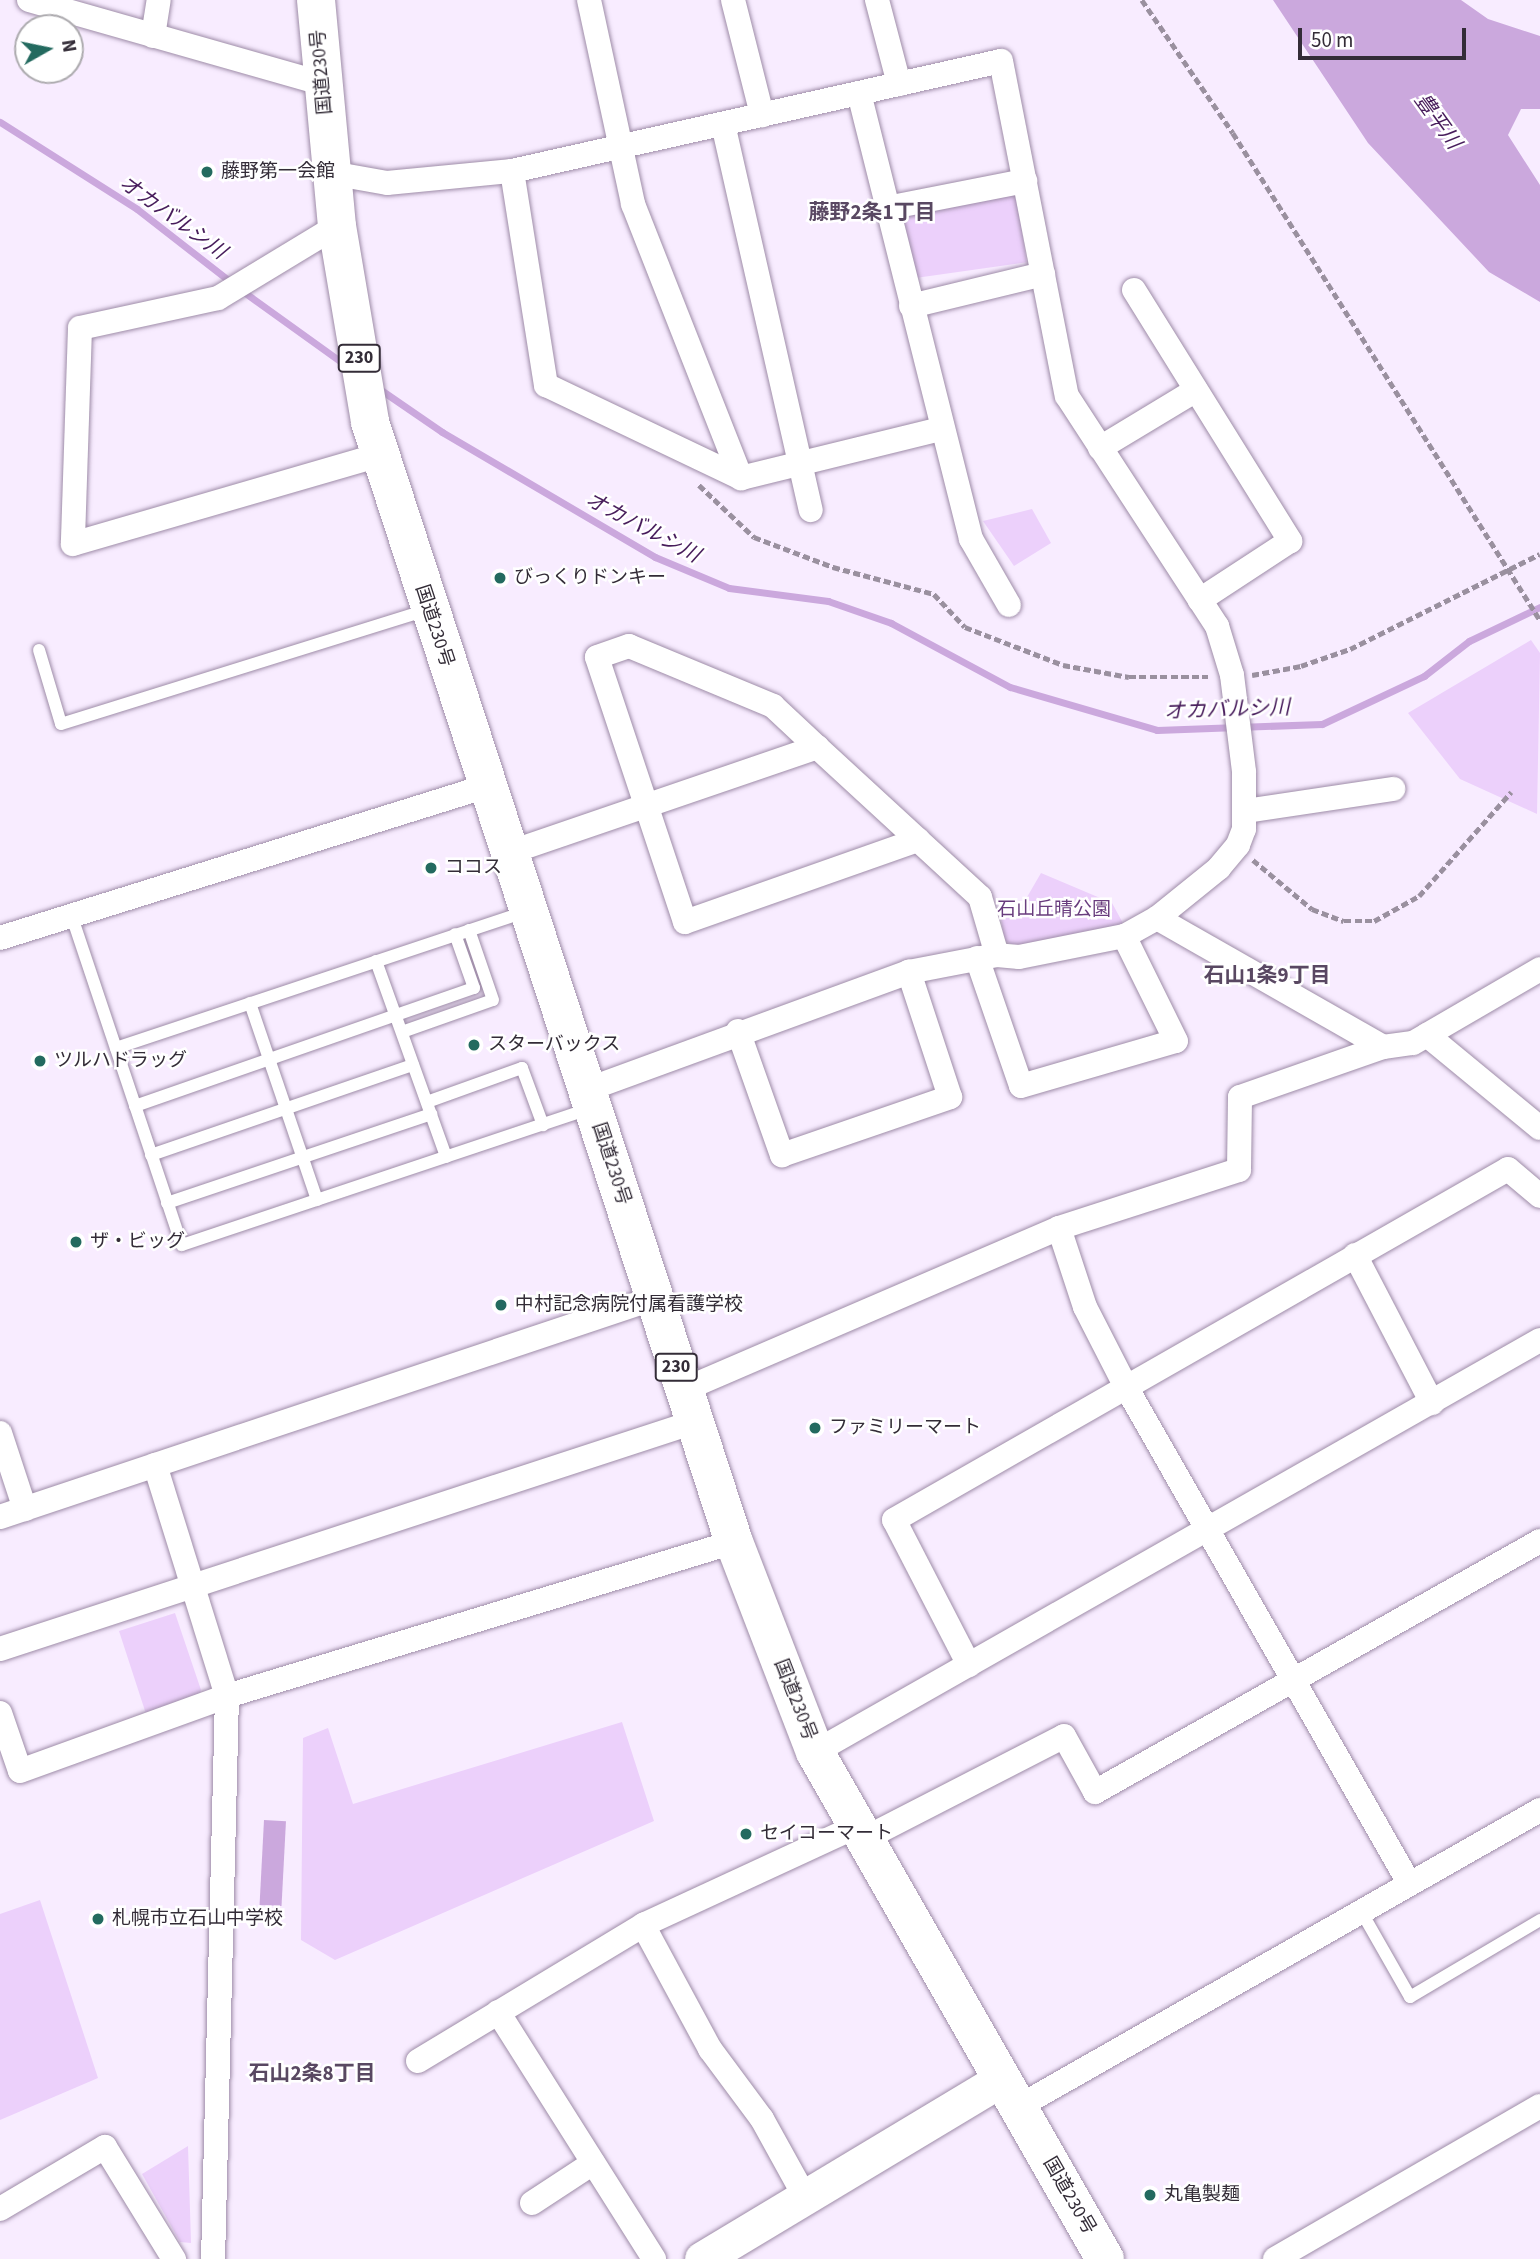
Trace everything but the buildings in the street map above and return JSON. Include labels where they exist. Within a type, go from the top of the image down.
[{"type":"highway","name":"国道230号","points":[[316,0],[337,226],[375,438],[428,610],[734,1542],[815,1752],[858,1834],[1105,2259]]},
{"type":"street","points":[[29,0],[323,84]]},
{"type":"street","points":[[153,36],[159,0]]},
{"type":"street","points":[[589,0],[633,204],[741,478]]},
{"type":"street","points":[[733,0],[762,115]]},
{"type":"street","points":[[877,0],[899,84]]},
{"type":"street","points":[[331,173],[387,183],[512,171],[621,150],[1001,61],[1066,396],[1217,626],[1232,675],[1244,772],[1245,811],[1238,845],[1219,868],[1157,918],[1124,936],[1019,957],[987,956],[909,972],[738,1031],[589,1099]]},
{"type":"street","points":[[859,93],[940,429],[971,539],[1009,605]]},
{"type":"street","points":[[723,124],[811,510]]},
{"type":"street","points":[[512,171],[546,385],[741,478],[940,429]]},
{"type":"street","points":[[887,208],[1025,181]]},
{"type":"street","points":[[337,226],[283,256],[218,298],[80,328],[73,544],[375,438]]},
{"type":"street","points":[[911,306],[1043,275]]},
{"type":"street","points":[[1134,290],[1290,541],[1200,600]]},
{"type":"street","points":[[1101,448],[1196,390]]},
{"type":"street","points":[[918,840],[685,922],[597,657],[629,646],[773,706],[981,897],[987,956],[1021,1086],[1176,1041],[1124,936]]},
{"type":"street","points":[[508,853],[817,747]]},
{"type":"street","points":[[0,938],[487,786]]},
{"type":"street","points":[[1245,811],[1393,789]]},
{"type":"street","points":[[1157,918],[1383,1047]]},
{"type":"street","points":[[0,1649],[689,1406],[1059,1228],[1239,1170],[1240,1097],[1383,1047],[1413,1043],[1540,969]]},
{"type":"street","points":[[738,1031],[782,1155],[950,1097],[909,972]]},
{"type":"street","points":[[1427,1035],[1536,1118]]},
{"type":"street","points":[[969,1665],[894,1520],[1125,1385],[1508,1169],[1540,1196]]},
{"type":"street","points":[[1059,1228],[1085,1307],[1125,1385],[1409,1883]]},
{"type":"street","points":[[1354,1255],[1432,1403]]},
{"type":"street","points":[[0,1517],[656,1298]]},
{"type":"street","points":[[815,1752],[1540,1340]]},
{"type":"street","points":[[0,1433],[25,1509]]},
{"type":"street","points":[[155,1465],[227,1696],[210,2257]]},
{"type":"street","points":[[418,2061],[643,1925],[858,1834],[1064,1736],[1095,1792],[1540,1541]]},
{"type":"street","points":[[0,1713],[20,1771],[227,1696],[734,1542]]},
{"type":"street","points":[[702,2259],[805,2197],[1361,1911],[1540,1810]]},
{"type":"street","points":[[643,1925],[710,2049],[762,2119],[805,2197]]},
{"type":"street","points":[[498,2012],[654,2259]]},
{"type":"street","points":[[1275,2259],[1540,2106]]},
{"type":"street","points":[[0,2209],[105,2147],[174,2259]]},
{"type":"street","points":[[532,2203],[593,2163]]},
{"type":"lane","points":[[39,650],[61,724],[428,610]]},
{"type":"lane","points":[[116,1048],[527,911]]},
{"type":"lane","points":[[71,914],[181,1245],[543,1125],[589,1099]]},
{"type":"lane","points":[[402,1032],[494,1000],[469,930]]},
{"type":"lane","points":[[135,1106],[474,988],[455,934]]},
{"type":"lane","points":[[376,961],[446,1157]]},
{"type":"lane","points":[[250,1003],[317,1200]]},
{"type":"lane","points":[[151,1155],[413,1065]]},
{"type":"lane","points":[[167,1203],[302,1158],[522,1068],[543,1125]]},
{"type":"lane","points":[[1361,1911],[1410,1997],[1540,1920]]},
{"type":"path","points":[[1142,0],[1233,133],[1540,620]]},
{"type":"path","points":[[690,476],[754,537],[832,567],[934,594],[965,628],[1063,666],[1129,677],[1232,675],[1301,666],[1350,649],[1540,554]]},
{"type":"path","points":[[1238,845],[1312,909],[1344,921],[1374,922],[1419,896],[1511,792]]},
{"type":"green space","points":[[1017,195],[1026,262],[907,279],[897,212]]},
{"type":"green space","points":[[1032,509],[1051,543],[1014,566],[983,521]]},
{"type":"green space","points":[[1531,640],[1540,653],[1537,814],[1460,779],[1408,713]]},
{"type":"green space","name":"石山丘晴公園","points":[[1041,873],[1112,903],[1124,925],[1019,948],[1004,940],[1001,918],[1023,904]]},
{"type":"green space","points":[[175,1613],[201,1690],[197,1700],[147,1717],[119,1631]]},
{"type":"green space","points":[[622,1722],[654,1821],[335,1960],[301,1940],[303,1738],[328,1728],[353,1804]]},
{"type":"green space","points":[[40,1900],[98,2078],[0,2120],[0,1914]]},
{"type":"green space","points":[[188,2146],[191,2243],[180,2242],[142,2174]]},
{"type":"water","name":"豊平川","points":[[1273,0],[1461,0],[1488,19],[1540,36],[1540,109],[1521,109],[1508,135],[1540,185],[1540,302],[1489,272],[1368,143]]},
{"type":"water","points":[[264,1820],[286,1821],[282,1906],[260,1905]]},
{"type":"waterway","name":"オカバルシ川","points":[[0,122],[137,209],[232,283]]},
{"type":"waterway","name":"オカバルシ川","points":[[241,290],[348,367]]},
{"type":"waterway","name":"オカバルシ川","points":[[378,388],[442,432],[655,557],[729,588],[828,601],[891,623],[1010,687],[1157,730],[1322,724],[1424,676],[1469,641],[1540,607]]},
{"type":"place","name":"藤野第一会館","points":[[207,172]]},
{"type":"place","name":"びっくりドンキー","points":[[500,578]]},
{"type":"place","name":"ココス","points":[[431,868]]},
{"type":"place","name":"スターバックス","points":[[474,1045]]},
{"type":"place","name":"ツルハドラッグ","points":[[40,1061]]},
{"type":"place","name":"ザ・ビッグ","points":[[76,1242]]},
{"type":"place","name":"中村記念病院付属看護学校","points":[[501,1305]]},
{"type":"place","name":"ファミリーマート","points":[[815,1428]]},
{"type":"place","name":"セイコーマート","points":[[746,1834]]},
{"type":"place","name":"札幌市立石山中学校","points":[[98,1919]]},
{"type":"place","name":"丸亀製麺","points":[[1150,2195]]},
{"type":"district","name":"藤野2条1丁目","points":[[872,212]]},
{"type":"district","name":"石山1条9丁目","points":[[1267,975]]},
{"type":"district","name":"石山2条8丁目","points":[[312,2073]]}]
